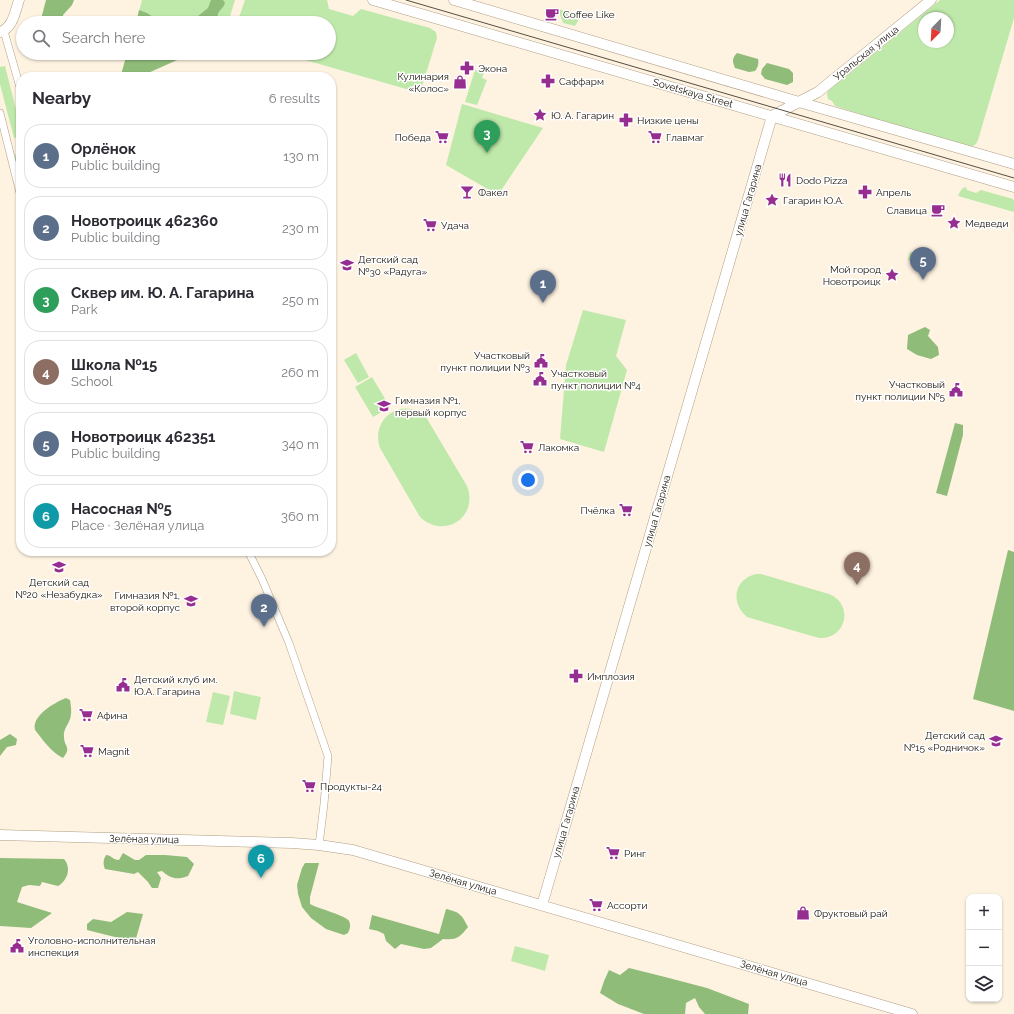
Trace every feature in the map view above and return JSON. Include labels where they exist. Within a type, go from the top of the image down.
[{"type":"main road","points":[[2,31],[8,28],[19,0]]},
{"type":"main road","name":"Sovetskaya Street","points":[[373,0],[1014,187]]},
{"type":"main road","points":[[454,0],[1014,164]]},
{"type":"main road","name":"Уральская улица","points":[[772,116],[818,92],[931,0]]},
{"type":"main road","name":"улица Гагарина","points":[[542,905],[772,116]]},
{"type":"main road","name":"Зелёная улица","points":[[0,835],[292,843],[353,850],[912,1014]]},
{"type":"street","points":[[2,31],[16,75]]},
{"type":"street","points":[[0,113],[16,177]]},
{"type":"street","points":[[250,556],[262,579],[289,643],[328,756],[319,845]]},
{"type":"green space","points":[[46,0],[74,0],[63,16],[42,16]]},
{"type":"green space","points":[[142,0],[235,0],[230,16],[138,16]]},
{"type":"green space","points":[[211,0],[223,0],[225,3],[219,11],[218,16],[198,16],[208,8]]},
{"type":"green space","points":[[245,0],[327,0],[329,9],[353,16],[361,9],[430,28],[436,32],[437,38],[420,93],[305,60],[336,60],[336,16],[239,16]]},
{"type":"green space","points":[[940,0],[1014,0],[1014,18],[978,140],[976,144],[971,147],[835,106],[832,101],[828,99],[828,91],[918,18],[918,48],[954,48],[954,12],[925,12]]},
{"type":"green space","points":[[558,9],[581,16],[575,26],[563,23]]},
{"type":"green space","points":[[139,10],[152,16],[138,16]]},
{"type":"green space","points":[[737,53],[758,59],[758,65],[755,71],[749,72],[735,68],[733,60]]},
{"type":"green space","points":[[125,60],[177,60],[150,72],[122,72]]},
{"type":"green space","points":[[767,63],[789,69],[793,73],[793,82],[787,85],[765,79],[761,74],[762,69]]},
{"type":"green space","points":[[5,66],[16,109],[16,137],[14,138],[0,84],[0,67]]},
{"type":"green space","points":[[475,70],[484,72],[482,78],[487,80],[477,105],[465,102]]},
{"type":"green space","points":[[462,104],[543,128],[498,195],[446,165]]},
{"type":"green space","points":[[966,187],[967,190],[976,193],[981,190],[1013,199],[1014,212],[958,196],[962,189]]},
{"type":"green space","points":[[910,252],[930,258],[928,265],[908,260]]},
{"type":"green space","points":[[583,310],[626,320],[616,356],[627,370],[604,452],[560,439],[566,365]]},
{"type":"green space","points":[[925,327],[930,330],[928,336],[938,347],[939,355],[931,359],[917,355],[907,349],[908,335]]},
{"type":"green space","points":[[356,353],[369,377],[358,383],[344,360]]},
{"type":"green space","points":[[372,377],[390,407],[373,417],[355,387]]},
{"type":"green space","points":[[407,408],[414,410],[426,417],[467,486],[469,497],[468,507],[464,515],[457,522],[439,526],[429,524],[420,517],[380,448],[378,436],[381,424],[388,415],[399,409]]},
{"type":"green space","points":[[955,423],[963,425],[963,435],[947,496],[936,493]]},
{"type":"green space","points":[[1008,550],[1014,552],[1014,711],[973,699]]},
{"type":"green space","points":[[756,574],[761,574],[829,594],[837,599],[842,605],[844,620],[841,627],[836,633],[828,637],[819,638],[747,617],[738,605],[737,592],[743,581]]},
{"type":"green space","points":[[234,691],[261,697],[256,720],[230,714]]},
{"type":"green space","points":[[213,692],[230,696],[223,725],[206,722]]},
{"type":"green space","points":[[66,698],[70,700],[71,712],[70,719],[64,732],[64,740],[67,751],[63,758],[48,746],[35,730],[35,726],[37,720],[43,712]]},
{"type":"green space","points":[[10,734],[17,739],[16,745],[7,747],[0,756],[0,740]]},
{"type":"green space","points":[[123,853],[135,860],[139,860],[146,855],[187,857],[194,864],[188,876],[181,878],[168,876],[162,871],[157,872],[161,878],[158,888],[152,888],[138,872],[134,874],[105,869],[104,859],[106,855],[119,860]]},
{"type":"green space","points":[[0,858],[64,859],[68,866],[66,878],[58,886],[42,882],[40,886],[29,885],[22,887],[17,902],[52,913],[31,928],[0,926]]},
{"type":"green space","points":[[305,863],[319,863],[310,897],[310,904],[338,914],[347,919],[350,926],[348,933],[344,935],[326,929],[311,918],[302,907],[297,885]]},
{"type":"green space","points":[[446,909],[454,911],[460,915],[468,927],[457,938],[443,939],[431,948],[424,949],[401,944],[395,949],[386,941],[384,934],[369,929],[372,915],[439,934]]},
{"type":"green space","points":[[127,912],[143,914],[135,942],[87,930],[87,924],[93,919],[111,922]]},
{"type":"green space","points":[[515,946],[549,955],[545,971],[511,961]]},
{"type":"green space","points":[[629,968],[707,988],[749,1004],[748,1014],[705,1014],[699,1007],[695,998],[686,1003],[685,1014],[644,1014],[618,1004],[600,993],[609,970],[620,975]]},
{"type":"tram line","points":[[406,0],[1014,178]]},
{"type":"place","name":"Coffee Like","points":[[552,14]]},
{"type":"place","name":"Экона","points":[[467,68]]},
{"type":"place","name":"Саффарм","points":[[548,81]]},
{"type":"place","name":"Кулинария «Колос»","points":[[460,82]]},
{"type":"place","name":"Ю. А. Гагарин","points":[[540,115]]},
{"type":"place","name":"Низкие цены","points":[[626,120]]},
{"type":"place","name":"Победа","points":[[442,137]]},
{"type":"place","name":"Главмаг","points":[[655,137]]},
{"type":"place","name":"Сквер им. Ю. А. Гагарина","points":[[487,153]]},
{"type":"place","name":"Dodo Pizza","points":[[785,180]]},
{"type":"place","name":"Факел","points":[[467,192]]},
{"type":"place","name":"Апрель","points":[[865,192]]},
{"type":"place","name":"Гагарин Ю.А.","points":[[772,200]]},
{"type":"place","name":"Славица","points":[[938,210]]},
{"type":"place","name":"Медведи","points":[[954,223]]},
{"type":"place","name":"Удача","points":[[430,225]]},
{"type":"place","name":"Детский сад №30 «Радуга»","points":[[347,265]]},
{"type":"place","name":"Мой город Новотроицк","points":[[892,275]]},
{"type":"place","name":"Новотроицк 462351","points":[[923,280]]},
{"type":"place","name":"Орлёнок","points":[[543,303]]},
{"type":"place","name":"Участковый пункт полиции №3","points":[[541,361]]},
{"type":"place","name":"Участковый пункт полиции №4","points":[[540,379]]},
{"type":"place","name":"Участковый пункт полиции №5","points":[[956,390]]},
{"type":"place","name":"Гимназия №1, первый корпус","points":[[384,406]]},
{"type":"place","name":"Лакомка","points":[[527,447]]},
{"type":"place","name":"Пчёлка","points":[[626,510]]},
{"type":"place","name":"Детский сад №20 «Незабудка»","points":[[59,567]]},
{"type":"place","name":"Школа №15","points":[[857,585]]},
{"type":"place","name":"Гимназия №1, второй корпус","points":[[191,601]]},
{"type":"place","name":"Новотроицк 462360","points":[[264,627]]},
{"type":"place","name":"Имплозия","points":[[576,676]]},
{"type":"place","name":"Детский клуб им. Ю.А. Гагарина","points":[[123,685]]},
{"type":"place","name":"Афина","points":[[86,715]]},
{"type":"place","name":"Детский сад №15 «Родничок»","points":[[996,741]]},
{"type":"place","name":"Magnit","points":[[87,751]]},
{"type":"place","name":"Продукты-24","points":[[309,786]]},
{"type":"place","name":"Ринг","points":[[613,853]]},
{"type":"place","name":"Насосная №5","points":[[261,878]]},
{"type":"place","name":"Ассорти","points":[[596,905]]},
{"type":"place","name":"Фруктовый рай","points":[[803,913]]},
{"type":"place","name":"Уголовно-исполнительная инспекция","points":[[17,946]]}]
